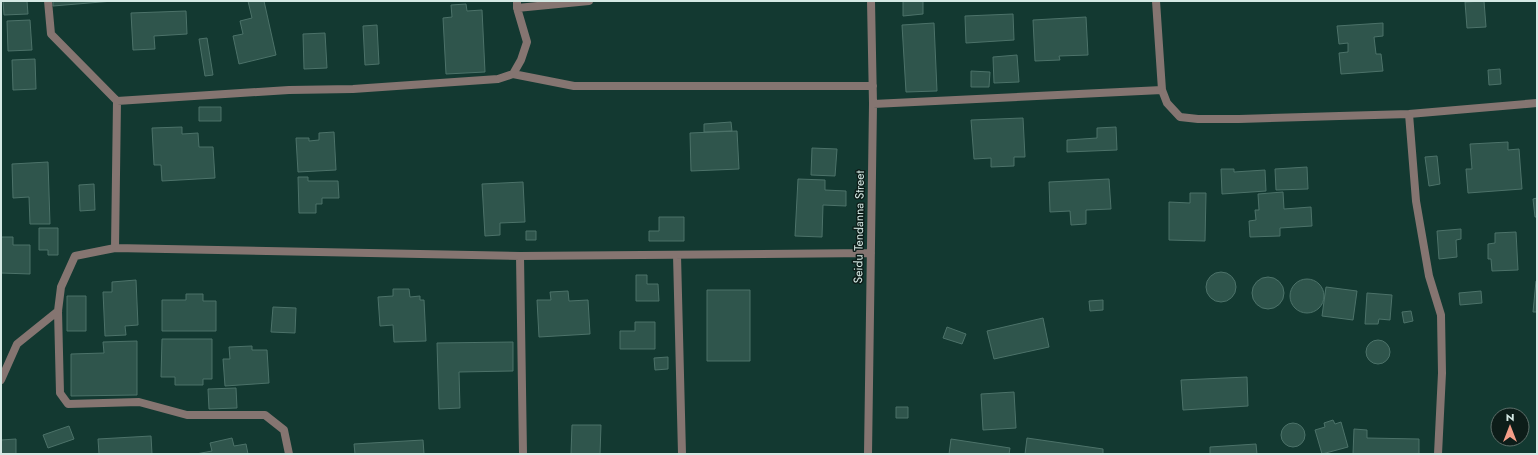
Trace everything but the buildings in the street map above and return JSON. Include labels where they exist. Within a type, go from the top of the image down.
[{"type":"street","points":[[48,1],[51,34],[117,101],[115,248]]},
{"type":"street","points":[[513,74],[521,60],[527,42],[517,5],[589,1]]},
{"type":"street","name":"Seidu Tendanna Street","points":[[868,454],[874,104],[871,1]]},
{"type":"street","points":[[1156,1],[1162,90],[1168,103],[1180,117],[1198,119],[1238,119],[1409,114],[1537,103]]},
{"type":"street","points":[[117,101],[289,90],[353,89],[498,79],[513,74],[574,86],[873,86]]},
{"type":"street","points":[[874,104],[1162,90]]},
{"type":"street","points":[[1409,114],[1416,201],[1429,276],[1441,315],[1442,374],[1438,454]]},
{"type":"street","points":[[289,454],[284,430],[265,415],[187,415],[139,402],[68,404],[60,393],[58,311],[61,287],[75,256],[115,248],[520,256],[871,253]]},
{"type":"street","points":[[677,255],[682,454]]},
{"type":"street","points":[[520,256],[523,454]]},
{"type":"street","points":[[1,380],[17,344],[58,311]]}]
